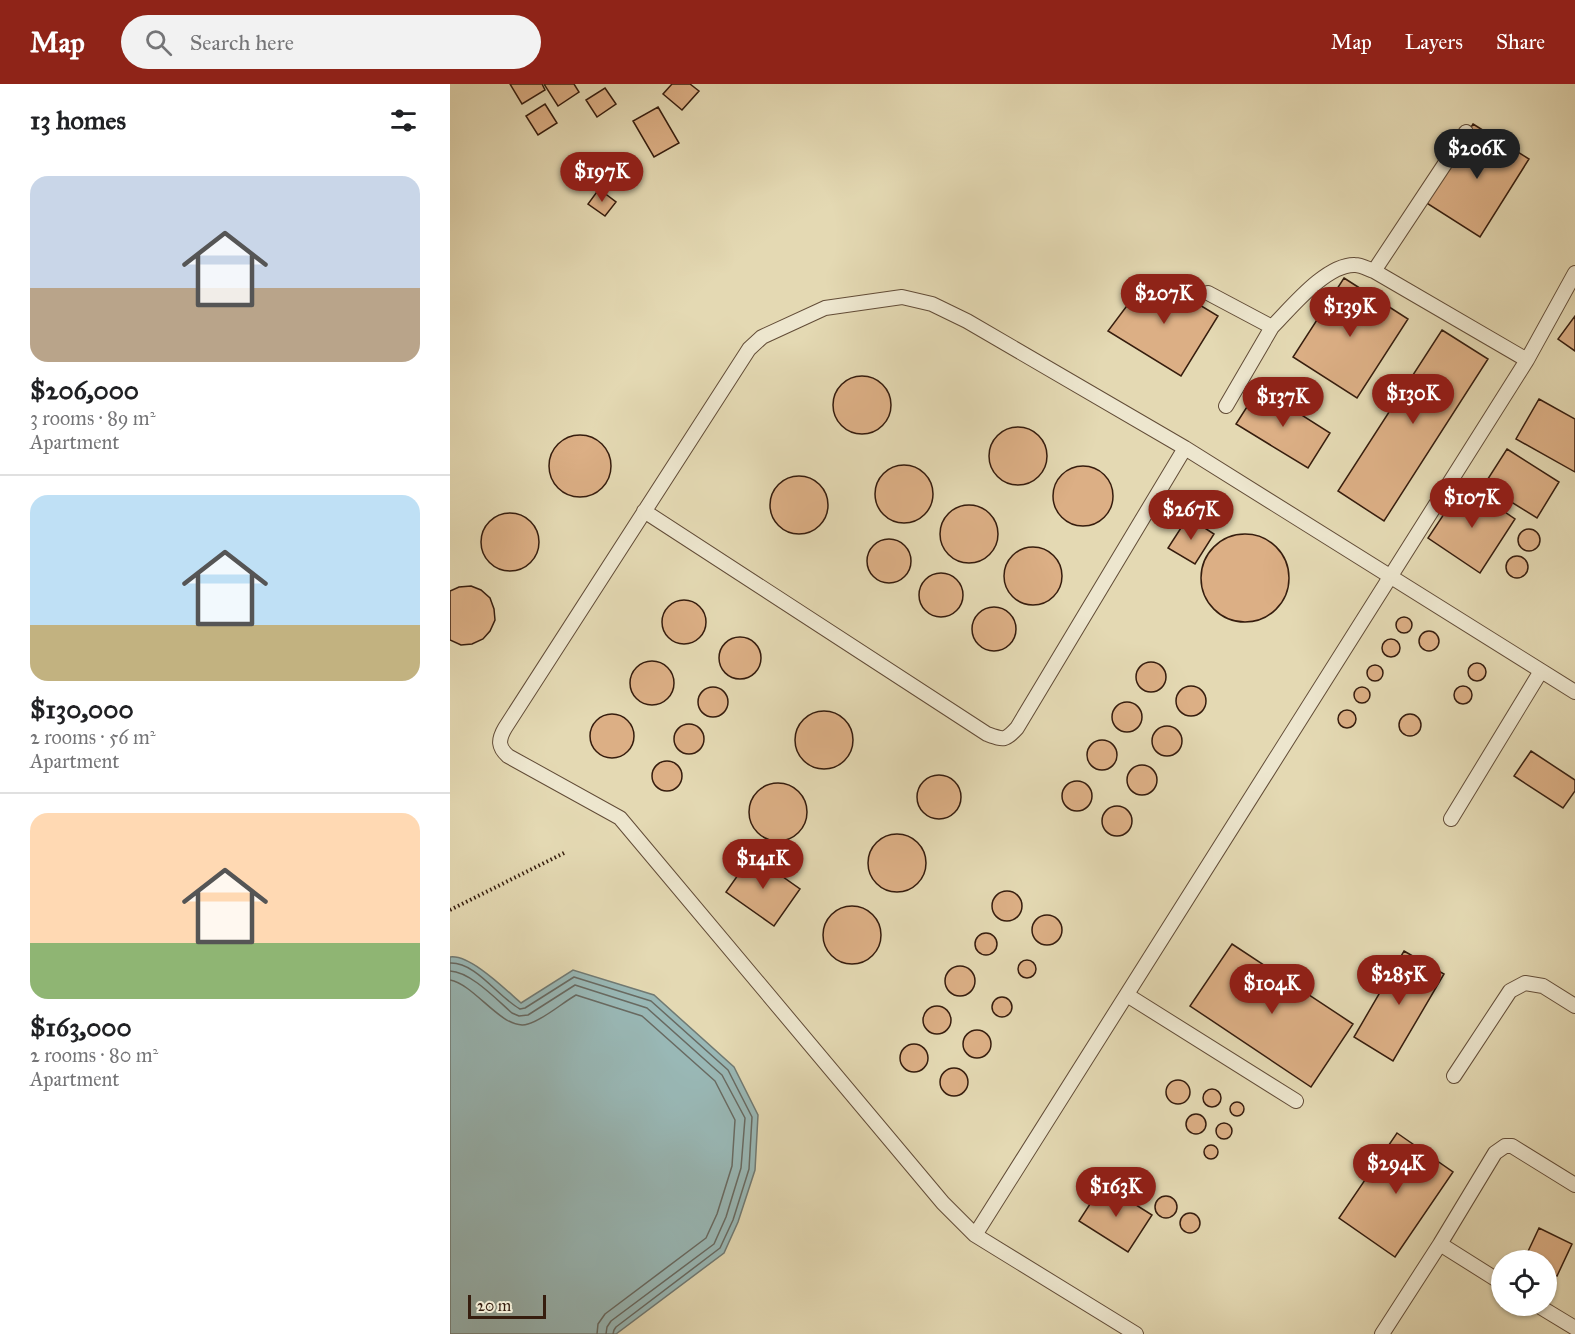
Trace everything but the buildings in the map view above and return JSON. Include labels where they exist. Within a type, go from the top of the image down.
[{"type":"lane","points":[[1374,271],[1466,132]]},
{"type":"lane","points":[[1226,406],[1272,327],[1323,277],[1342,267],[1356,265],[1374,271],[1527,360]]},
{"type":"lane","points":[[975,1235],[1527,360],[1575,273]]},
{"type":"lane","points":[[1208,293],[1272,327]]},
{"type":"lane","points":[[1136,1334],[975,1235],[943,1203],[620,818],[508,756],[499,745],[501,735],[748,349],[762,337],[825,308],[902,297],[932,304],[967,321],[1185,448],[1575,692]]},
{"type":"lane","points":[[644,511],[987,734],[1002,739],[1008,738],[1017,728],[1185,448]]},
{"type":"lane","points":[[1451,819],[1541,671]]},
{"type":"lane","points":[[1454,1076],[1510,991],[1525,984],[1543,986],[1575,1006]]},
{"type":"lane","points":[[1127,995],[1296,1101]]},
{"type":"lane","points":[[1383,1334],[1495,1154],[1505,1146],[1512,1146],[1575,1185]]},
{"type":"lane","points":[[1440,1244],[1491,1275]]},
{"type":"lane","points":[[1556,1316],[1575,1328]]},
{"type":"path","points":[[450,910],[564,854]]},
{"type":"water","points":[[450,957],[467,961],[477,967],[521,1003],[573,970],[654,995],[734,1067],[758,1115],[755,1170],[738,1222],[724,1253],[616,1334],[450,1334]]}]
